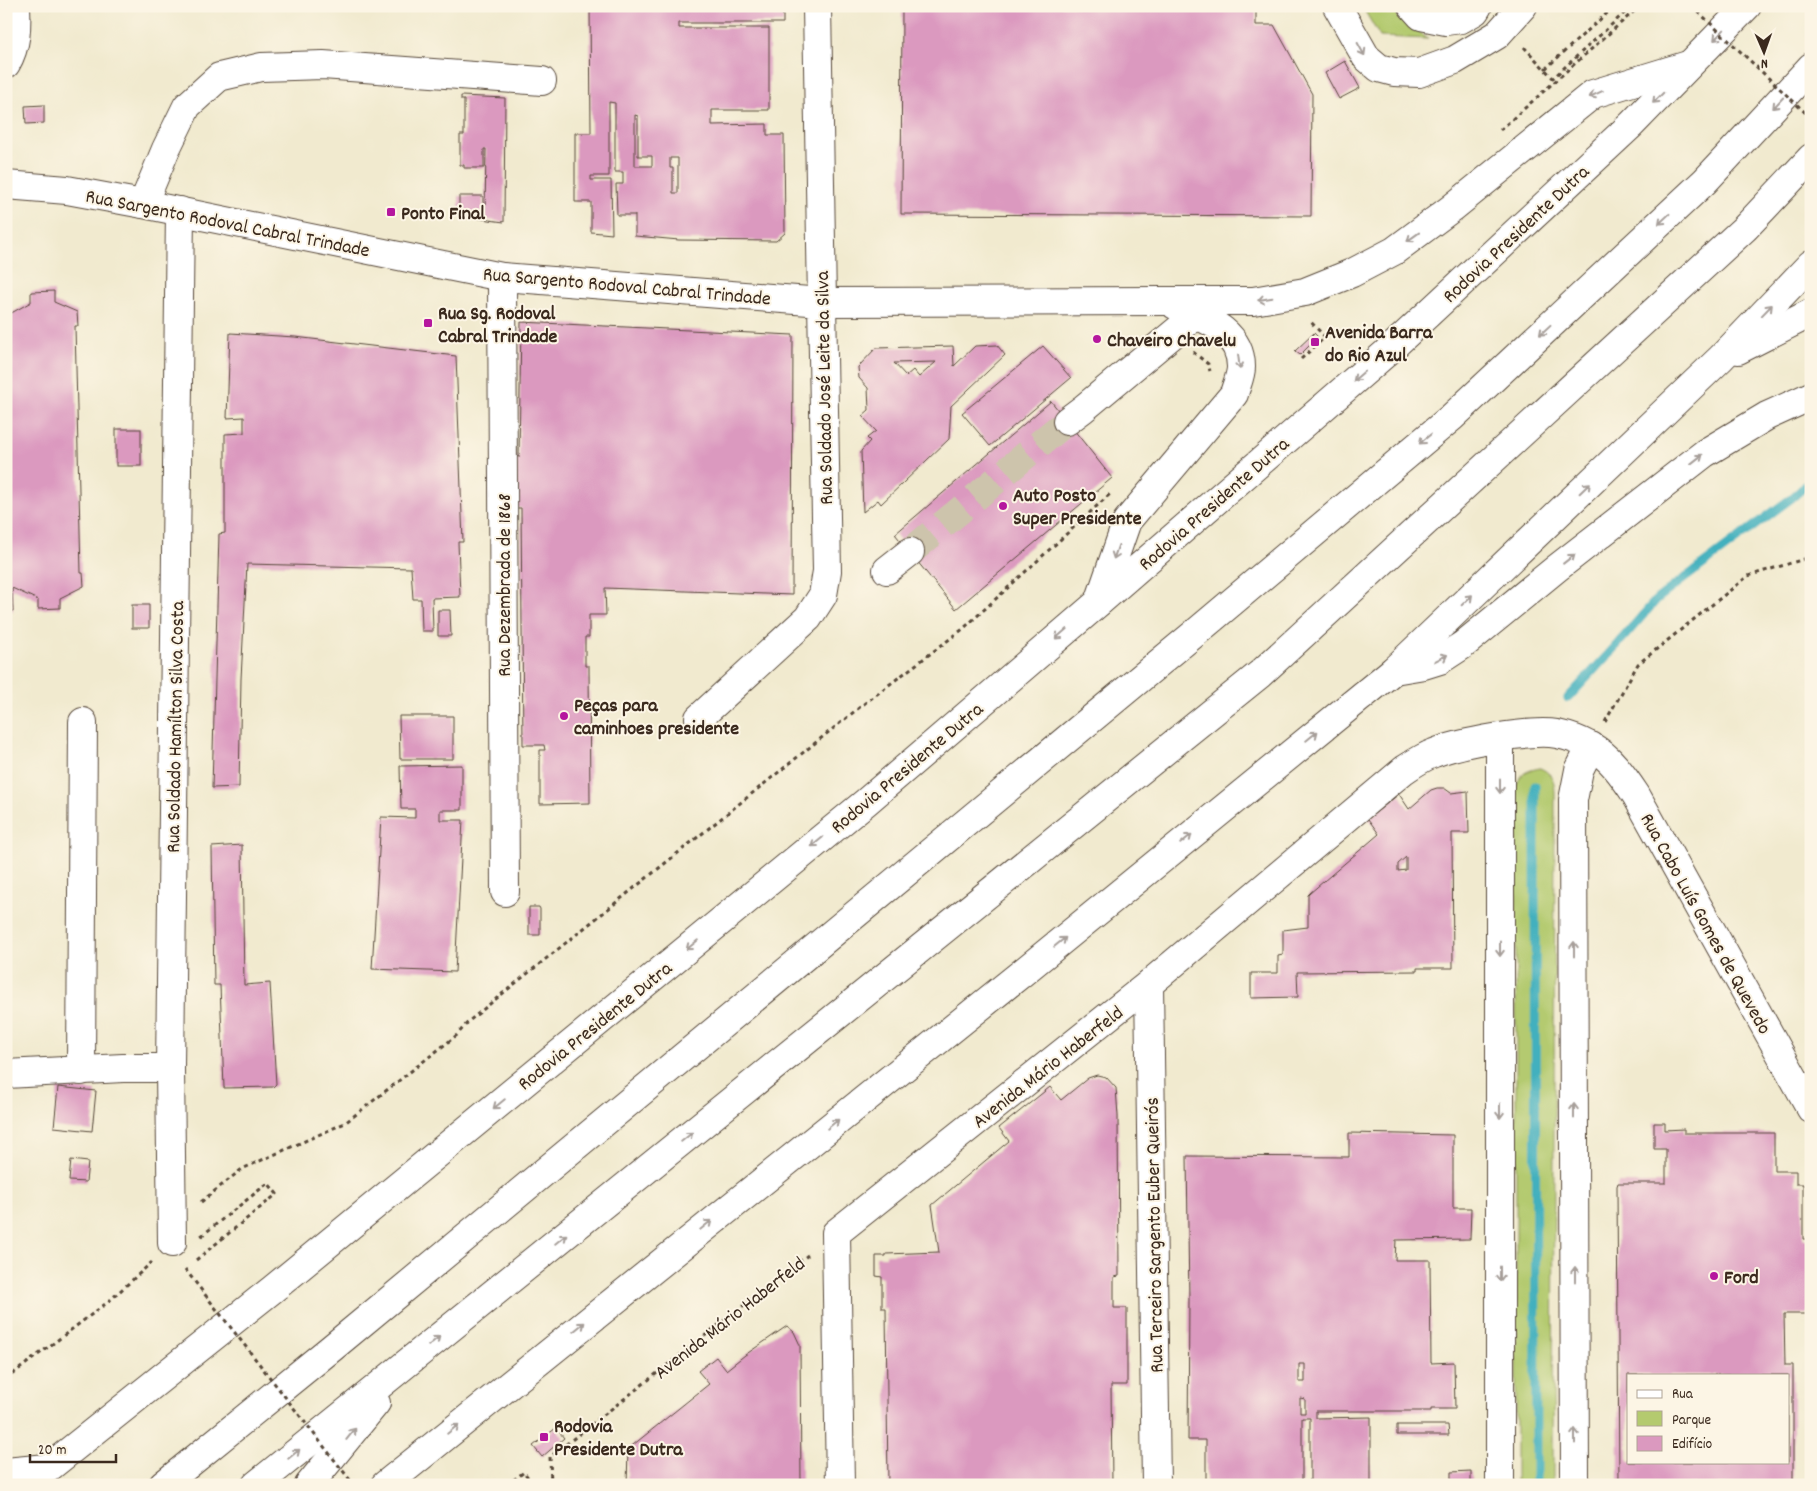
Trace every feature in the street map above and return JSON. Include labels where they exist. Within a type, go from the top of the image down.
[{"type":"main road","points":[[6,64],[12,53],[18,29],[16,6]]},
{"type":"main road","name":"Rua Soldado José Leite da Silva","points":[[699,718],[808,618],[823,595],[827,571],[817,6]]},
{"type":"main road","points":[[1337,6],[1366,57],[1379,68],[1394,72],[1419,73],[1455,60],[1497,35],[1523,6]]},
{"type":"main road","points":[[1412,6],[1421,16],[1446,21],[1461,19],[1475,11],[1478,6]]},
{"type":"main road","name":"Rodovia Presidente Dutra","points":[[37,1476],[273,1289],[828,834],[1098,603],[1386,353],[1631,125],[1747,6]]},
{"type":"main road","points":[[143,204],[166,149],[187,106],[219,77],[262,67],[323,64],[542,81]]},
{"type":"main road","name":"Rua Sargento Rodoval Cabral Trindade","points":[[6,185],[67,190],[143,204],[502,277],[822,302],[1253,301],[1305,292],[1352,273],[1394,251],[1452,208],[1593,94],[1692,64]]},
{"type":"main road","points":[[163,1485],[333,1348],[1177,648],[1452,417],[1705,182],[1811,67]]},
{"type":"main road","points":[[256,1485],[1260,674],[1745,228],[1811,158]]},
{"type":"main road","name":"Rua Soldado Hamílton Silva Costa","points":[[180,211],[170,1068],[182,1243]]},
{"type":"main road","points":[[384,1485],[1014,979],[1394,670],[1721,358],[1811,264]]},
{"type":"main road","name":"Rua Dezembrada de 1868","points":[[502,277],[505,892]]},
{"type":"main road","points":[[1098,603],[1127,521],[1234,394],[1241,368],[1237,345],[1219,326],[1166,302]]},
{"type":"main road","points":[[1721,358],[1811,313]]},
{"type":"main road","points":[[1067,421],[1196,315]]},
{"type":"main road","points":[[1394,670],[1440,660],[1463,645],[1550,574],[1705,453],[1767,416],[1811,396]]},
{"type":"main road","points":[[887,570],[910,552]]},
{"type":"main road","points":[[81,1071],[83,722]]},
{"type":"main road","name":"Avenida Mário Haberfeld","points":[[836,1233],[1149,984],[1404,770],[1432,753],[1447,748],[1528,733],[1557,734],[1591,746]]},
{"type":"main road","points":[[1500,738],[1500,1485]]},
{"type":"main road","points":[[1575,1485],[1573,800],[1579,770],[1591,746]]},
{"type":"main road","name":"Rua Cabo Luís Gomes de Quevedo","points":[[1591,746],[1619,770],[1636,796],[1811,1109]]},
{"type":"main road","name":"Rua Terceiro Sargento Euber Queirós","points":[[1149,984],[1156,1485]]},
{"type":"main road","points":[[6,1074],[123,1068],[170,1068]]},
{"type":"main road","points":[[836,1233],[840,1485]]},
{"type":"main road","points":[[309,1485],[413,1358]]},
{"type":"main road","points":[[6,1472],[37,1476]]},
{"type":"path","points":[[1545,69],[1615,6]]},
{"type":"path","points":[[1520,42],[1553,78],[1632,6]]},
{"type":"path","points":[[1492,136],[1640,6]]},
{"type":"path","points":[[1692,6],[1811,118]]},
{"type":"path","points":[[1301,359],[1325,337],[1307,318]]},
{"type":"path","points":[[1169,337],[1192,351],[1208,364],[1212,376]]},
{"type":"path","points":[[200,1202],[242,1169],[345,1123],[353,1117],[457,1035],[469,1021],[517,981],[865,703],[963,629],[1113,491]]},
{"type":"path","points":[[1591,746],[1638,664],[1748,576],[1811,557]]},
{"type":"path","points":[[6,1379],[182,1243],[268,1183],[278,1194],[193,1262]]},
{"type":"path","name":"Avenida Mário Haberfeld","points":[[551,1485],[550,1457],[836,1233]]},
{"type":"path","points":[[185,1269],[354,1485]]},
{"type":"path","points":[[507,1485],[524,1472],[533,1485]]},
{"type":"green space","points":[[1362,6],[1390,6],[1398,17],[1428,39],[1380,37]]},
{"type":"green space","points":[[1540,768],[1551,776],[1555,792],[1553,1485],[1516,1485],[1516,786],[1525,773]]},
{"type":"building","points":[[590,6],[783,6],[783,23],[679,23],[679,28],[769,28],[769,110],[712,110],[712,125],[767,124],[767,135],[784,135],[785,233],[776,241],[679,240],[635,236],[635,215],[617,215],[616,184],[623,184],[623,172],[615,172],[615,103],[609,102],[609,176],[591,176],[591,180],[611,180],[612,234],[591,232],[591,202],[575,202],[575,133],[591,133]],"holes":[[[635,115],[638,116],[638,156],[652,156],[652,166],[635,166]],[[670,158],[678,158],[678,193],[673,193],[673,168],[670,168]]]},
{"type":"building","points":[[902,6],[1256,6],[1256,25],[1274,25],[1312,94],[1311,216],[901,214]]},
{"type":"building","points":[[1345,61],[1360,88],[1339,99],[1325,73]]},
{"type":"building","points":[[461,96],[505,98],[504,222],[459,216],[459,196],[483,196],[483,212],[485,212],[486,149],[484,149],[484,168],[464,168],[464,165],[460,165],[460,135],[464,135],[464,100],[461,100]]},
{"type":"building","points":[[44,105],[44,123],[26,124],[25,106]]},
{"type":"building","points":[[54,291],[54,302],[77,312],[78,326],[75,326],[81,573],[83,573],[84,586],[60,598],[60,608],[38,609],[38,600],[12,588],[13,611],[6,611],[6,316],[31,302],[31,292]]},
{"type":"building","points":[[521,322],[793,335],[792,595],[605,588],[606,615],[589,615],[589,637],[585,637],[585,666],[589,666],[590,803],[540,804],[540,750],[545,750],[544,745],[523,745],[521,508],[516,508],[516,456],[519,457]]},
{"type":"building","points":[[230,333],[295,337],[456,356],[463,542],[458,542],[460,597],[432,598],[433,631],[422,631],[421,599],[413,599],[411,568],[247,564],[241,679],[239,787],[212,788],[219,534],[225,533],[225,434],[244,433],[244,417],[227,418]]},
{"type":"building","points":[[1314,333],[1318,337],[1300,355],[1295,351]]},
{"type":"building","points":[[997,345],[1005,355],[951,406],[949,439],[881,504],[878,500],[863,512],[861,451],[870,441],[867,438],[876,431],[862,416],[869,410],[868,388],[859,378],[858,367],[876,348],[953,346],[954,366],[975,346]],"holes":[[[936,362],[919,377],[913,370],[906,376],[894,363]]]},
{"type":"building","points":[[1043,346],[1071,378],[990,446],[962,413]]},
{"type":"building","name":"Auto Posto Super Presidente","points":[[1051,401],[1112,478],[956,609],[895,534]]},
{"type":"building","points":[[116,429],[141,429],[141,466],[116,466]]},
{"type":"building","points":[[132,605],[149,605],[149,628],[132,628]]},
{"type":"building","points":[[438,610],[450,610],[451,636],[438,636]]},
{"type":"building","points":[[399,716],[453,716],[453,759],[400,759]]},
{"type":"building","points":[[462,765],[462,810],[440,810],[440,820],[463,820],[455,972],[372,969],[381,817],[415,818],[415,809],[401,809],[400,766]]},
{"type":"building","points":[[1444,788],[1451,793],[1468,791],[1469,833],[1452,833],[1453,968],[1417,968],[1417,971],[1297,972],[1298,997],[1251,998],[1251,973],[1278,973],[1278,956],[1283,955],[1283,930],[1308,927],[1308,895],[1379,834],[1368,819],[1399,794],[1409,809],[1431,790]],"holes":[[[1406,857],[1406,870],[1398,871],[1398,864]]]},
{"type":"building","points":[[242,845],[244,985],[270,983],[276,1084],[273,1087],[224,1088],[220,985],[214,985],[212,847]]},
{"type":"building","points":[[529,907],[539,907],[540,909],[540,935],[529,935]]},
{"type":"building","points":[[1097,1075],[1106,1077],[1116,1088],[1118,1116],[1119,1276],[1114,1277],[1114,1308],[1127,1308],[1127,1385],[1111,1385],[1112,1485],[888,1485],[886,1308],[882,1308],[882,1277],[876,1276],[876,1256],[939,1252],[932,1205],[1009,1141],[999,1128],[1050,1087],[1061,1100],[1088,1078]]},
{"type":"building","points":[[58,1087],[96,1091],[92,1131],[54,1127]]},
{"type":"building","name":"Ford","points":[[1654,1123],[1665,1123],[1665,1130],[1684,1129],[1684,1133],[1774,1133],[1774,1171],[1796,1171],[1796,1184],[1803,1184],[1803,1239],[1811,1239],[1811,1314],[1784,1314],[1785,1365],[1793,1365],[1793,1480],[1811,1480],[1811,1485],[1619,1485],[1617,1186],[1618,1183],[1666,1183],[1666,1149],[1654,1149]]},
{"type":"building","points":[[1349,1133],[1453,1135],[1453,1208],[1471,1208],[1470,1239],[1396,1240],[1395,1260],[1430,1260],[1431,1363],[1454,1362],[1455,1409],[1431,1409],[1431,1411],[1316,1411],[1316,1418],[1371,1417],[1371,1485],[1310,1485],[1310,1418],[1302,1418],[1302,1485],[1206,1485],[1206,1440],[1188,1440],[1187,1156],[1349,1157]],"holes":[[[1299,1364],[1305,1364],[1305,1382],[1299,1382]],[[1300,1398],[1305,1399],[1305,1413],[1300,1413]]]},
{"type":"building","points":[[71,1160],[88,1162],[86,1182],[69,1181]]},
{"type":"building","points":[[787,1326],[794,1332],[800,1345],[801,1485],[627,1485],[628,1449],[709,1384],[698,1371],[716,1357],[726,1370]]},
{"type":"building","points":[[1397,1425],[1448,1425],[1449,1435],[1397,1435]]},
{"type":"building","points":[[556,1428],[564,1438],[542,1457],[533,1446]]},
{"type":"building","points":[[1471,1471],[1471,1485],[1451,1485],[1451,1472]]},
{"type":"waterway","points":[[1568,698],[1657,599],[1793,497],[1811,481]]},
{"type":"waterway","points":[[1535,786],[1536,1485]]},
{"type":"tunnel","points":[[910,552],[1067,421]]},
{"type":"place","name":"Ponto Final","points":[[391,212]]},
{"type":"place","name":"Rua Sg. Rodoval Cabral Trindade","points":[[428,323]]},
{"type":"place","name":"Chaveiro Chavelu","points":[[1097,339]]},
{"type":"place","name":"Avenida Barra do Rio Azul","points":[[1315,342]]},
{"type":"place","name":"Auto Posto Super Presidente","points":[[1003,506]]},
{"type":"place","name":"Peças para caminhoes presidente","points":[[564,716]]},
{"type":"place","name":"Ford","points":[[1714,1276]]},
{"type":"place","name":"Rodovia Presidente Dutra","points":[[544,1437]]}]
